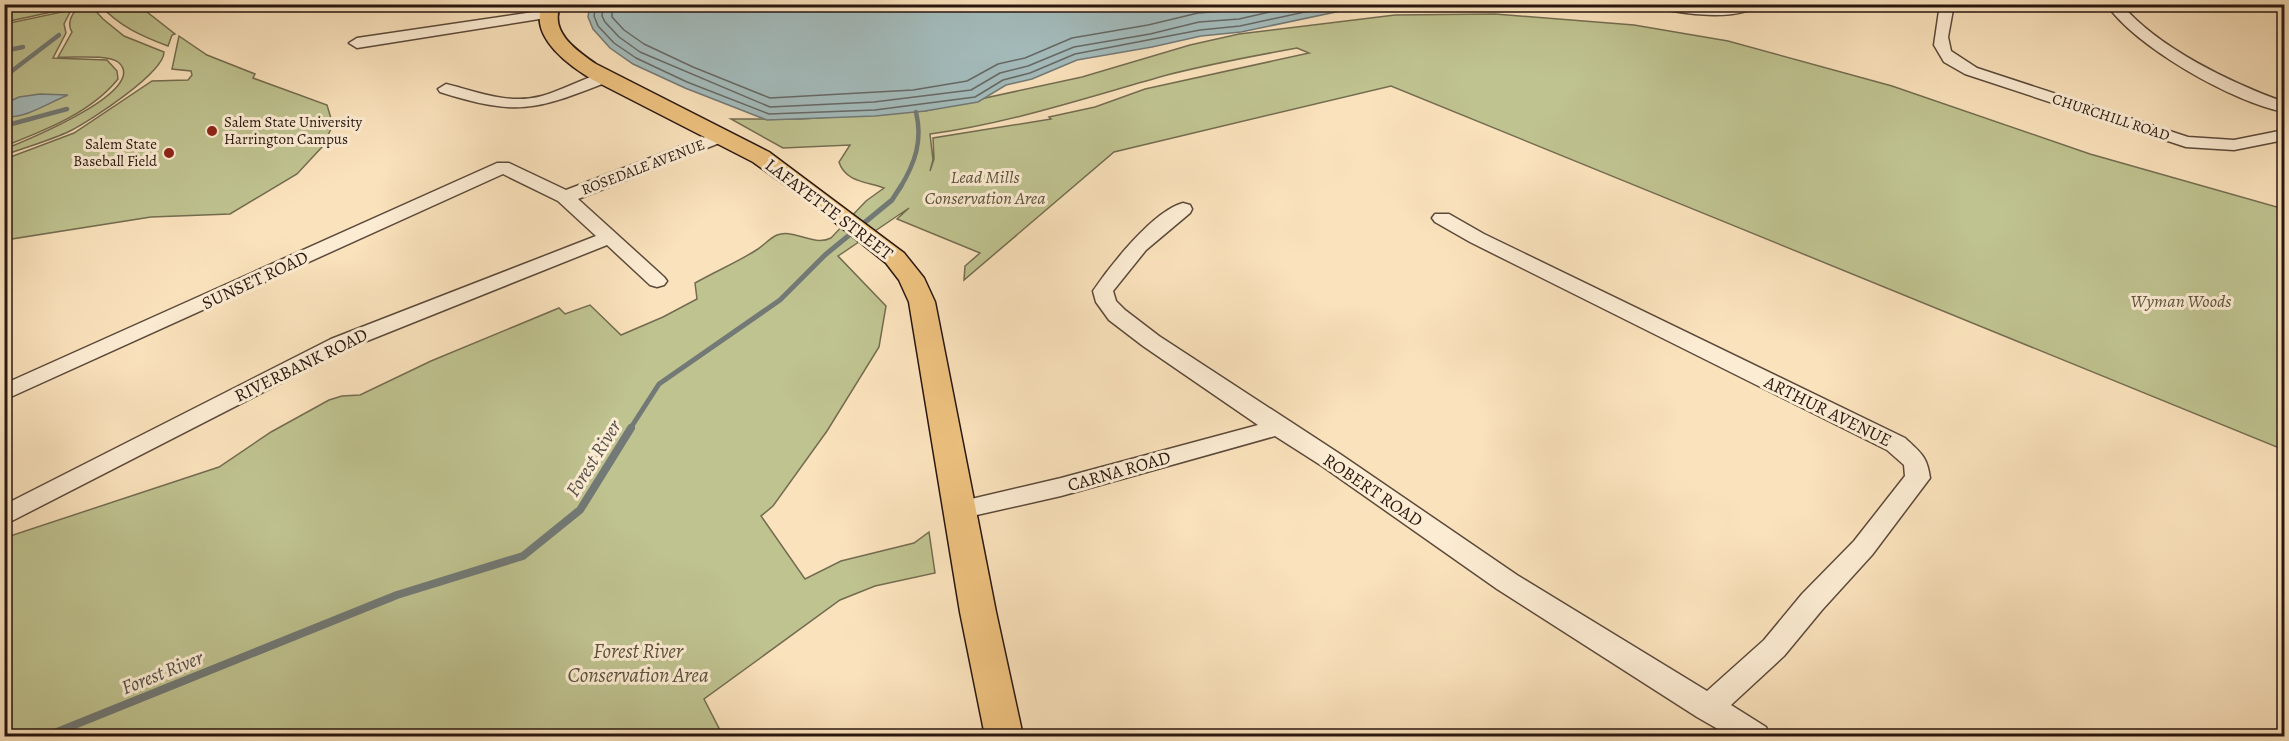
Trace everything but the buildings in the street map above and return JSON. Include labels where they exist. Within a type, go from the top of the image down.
[{"type":"main road","name":"LAFAYETTE STREET","points":[[549,9],[547,21],[560,41],[583,64],[604,78],[761,157],[874,240],[895,258],[911,278],[922,302],[985,648],[1004,736]]},
{"type":"street","points":[[1659,4],[1717,10],[1741,9],[1752,4]]},
{"type":"street","name":"CHURCHILL ROAD","points":[[1947,4],[1939,45],[1953,63],[1971,71],[2186,142],[2234,145],[2284,135]]},
{"type":"street","points":[[2114,4],[2139,29],[2188,64],[2232,87],[2284,107]]},
{"type":"street","points":[[2264,4],[2284,8]]},
{"type":"street","points":[[357,43],[549,9]]},
{"type":"street","points":[[446,89],[484,100],[526,104],[604,78]]},
{"type":"street","name":"ROSEDALE AVENUE","points":[[565,197],[722,136]]},
{"type":"street","name":"SUNSET ROAD","points":[[4,393],[505,168],[565,197]]},
{"type":"street","points":[[565,197],[657,281]]},
{"type":"street","name":"ROBERT ROAD","points":[[1183,209],[1160,225],[1126,258],[1103,291],[1106,302],[1117,315],[1151,341],[1331,460],[1507,582],[1755,736]]},
{"type":"street","name":"ARTHUR AVENUE","points":[[1442,218],[1477,238],[1896,444],[1916,462],[1918,478],[1902,495],[1863,548],[1774,648],[1708,708]]},
{"type":"street","name":"RIVERBANK ROAD","points":[[4,516],[339,344],[608,238]]},
{"type":"street","name":"CARNA ROAD","points":[[959,510],[1061,487],[1278,427]]},
{"type":"green space","points":[[90,4],[91,6],[5,22],[5,5]]},
{"type":"green space","points":[[100,5],[138,5],[175,34],[172,35],[168,46],[123,25]]},
{"type":"green space","points":[[92,7],[124,36],[164,52],[161,61],[140,84],[80,126],[54,138],[5,155],[5,149],[81,113],[102,100],[117,86],[124,73],[118,62],[98,57],[58,57],[72,32],[70,20],[73,14],[77,9]]},
{"type":"green space","points":[[71,10],[64,24],[66,33],[53,58],[107,60],[117,71],[118,79],[94,102],[66,120],[5,146],[5,24]]},
{"type":"green space","points":[[1495,14],[1634,25],[1728,41],[1892,86],[2090,154],[2284,209],[2284,450],[1391,86],[1114,152],[964,280],[965,266],[980,253],[897,219],[909,208],[838,256],[886,306],[879,347],[827,431],[773,506],[761,516],[805,579],[841,561],[914,543],[929,532],[935,573],[875,586],[840,600],[704,699],[723,736],[5,736],[4,538],[219,467],[271,432],[329,400],[342,396],[360,395],[431,361],[559,308],[565,314],[590,305],[621,335],[697,299],[695,283],[750,254],[777,235],[783,233],[817,240],[831,238],[866,201],[884,188],[858,180],[846,174],[842,169],[839,162],[850,145],[783,148],[731,119],[801,119],[925,111],[1082,77],[1190,45],[1239,34],[1395,15]],"holes":[[[1297,48],[1309,53],[1145,89],[1095,107],[1049,117],[1051,119],[933,138],[934,159],[930,171],[933,160],[930,134],[1020,116],[1215,64]]]},
{"type":"green space","name":"Salem State Baseball Field","points":[[179,36],[207,55],[255,74],[253,78],[327,105],[333,125],[322,147],[297,174],[230,214],[151,217],[5,240],[5,159],[74,133],[152,81],[188,80],[192,75],[191,71],[172,69]]},
{"type":"water","points":[[590,4],[1369,5],[1241,32],[1201,36],[1077,60],[1032,79],[1006,85],[978,102],[875,116],[767,120],[685,88],[633,64],[610,48],[593,29],[588,17]]},
{"type":"water","points":[[40,94],[68,95],[29,113],[5,117],[5,109],[9,107],[8,102],[19,97]]},
{"type":"waterway","points":[[4,77],[59,35]]},
{"type":"waterway","points":[[4,51],[23,47]]},
{"type":"waterway","points":[[4,126],[67,109]]},
{"type":"waterway","name":"Forest River","points":[[900,188],[914,161],[919,133],[916,112]]},
{"type":"waterway","name":"Forest River","points":[[630,429],[659,384],[780,300],[825,255],[892,200],[901,186]]},
{"type":"waterway","name":"Forest River","points":[[47,736],[397,595],[523,556],[580,510],[631,428]]},
{"type":"place","name":"Salem State University Harrington Campus","points":[[212,131]]},
{"type":"place","name":"Salem State Baseball Field","points":[[169,153]]},
{"type":"park label","name":"Lead Mills Conservation Area","points":[[985,187]]},
{"type":"park label","name":"Wyman Woods","points":[[2181,301]]},
{"type":"park label","name":"Forest River Conservation Area","points":[[638,663]]}]
